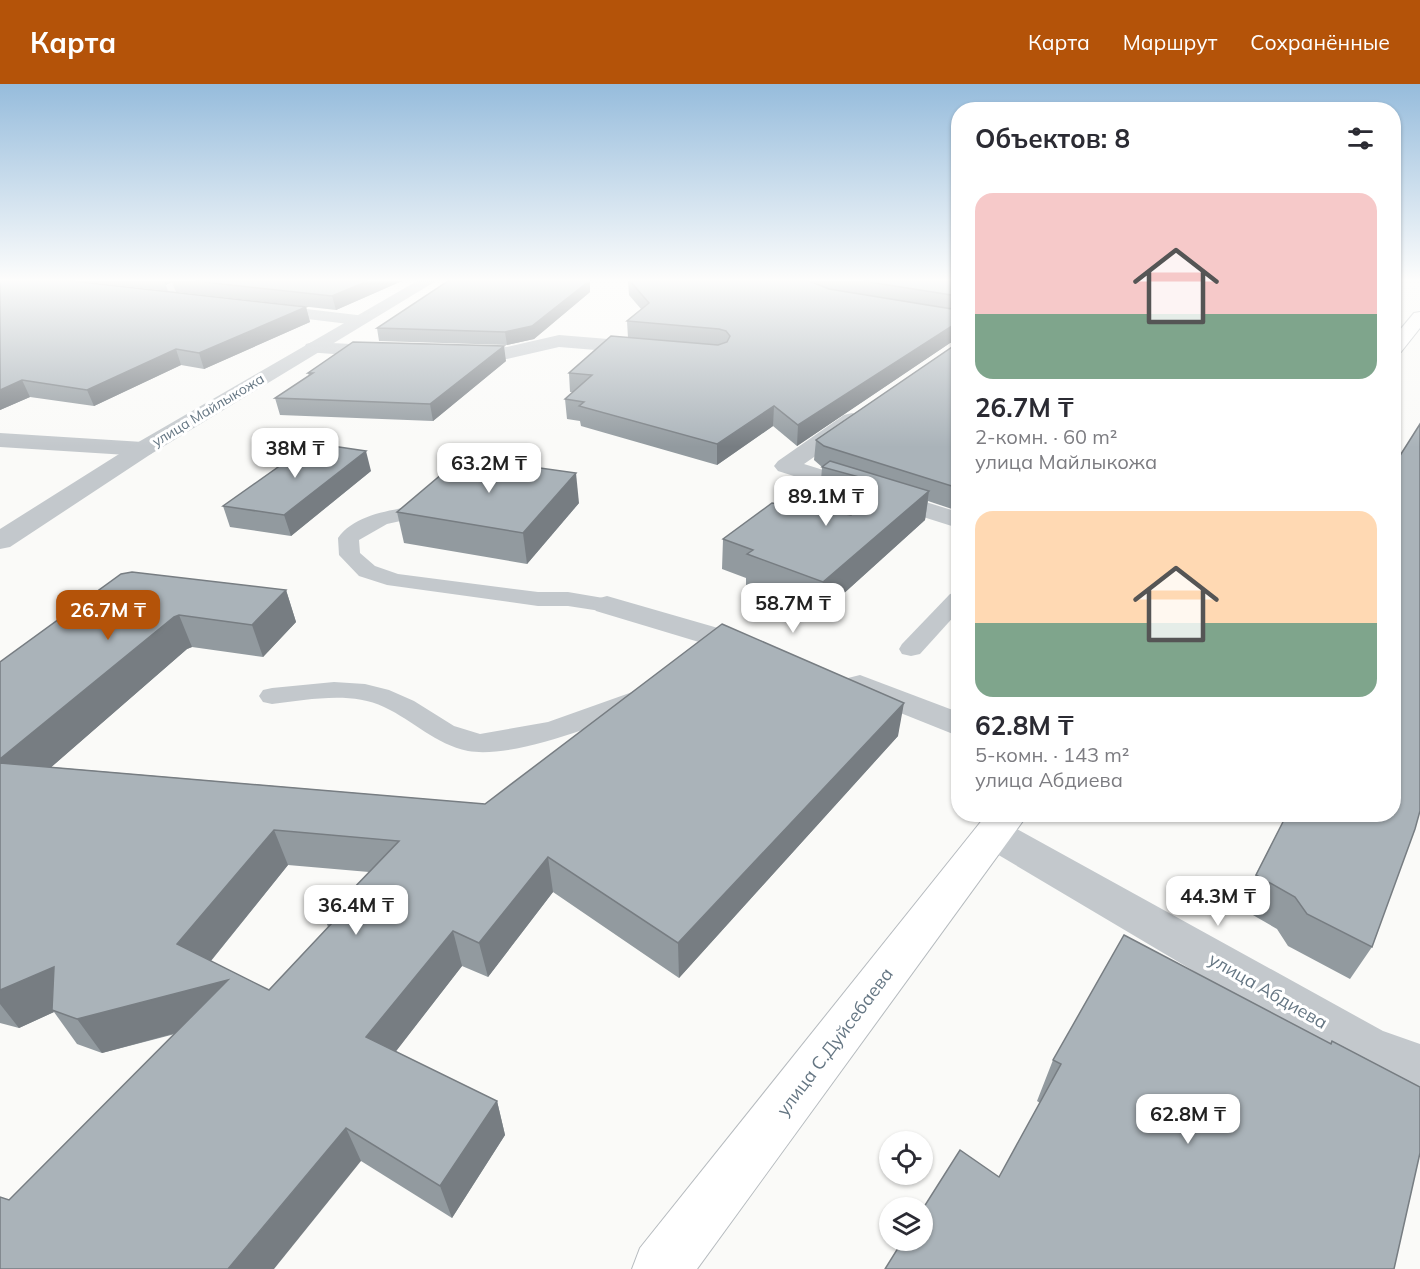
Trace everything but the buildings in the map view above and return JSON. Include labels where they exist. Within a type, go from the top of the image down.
[{"type":"main road","name":"улица С.Дуйсебаева","points":[[661,1269],[1002,824]]},
{"type":"street","name":"улица Майлыкожа","points":[[0,541],[143,449],[331,336]]},
{"type":"street","points":[[447,352],[507,353],[559,342],[667,350]]},
{"type":"street","points":[[313,348],[411,352]]},
{"type":"street","points":[[866,411],[786,466],[951,518]]},
{"type":"street","name":"улица Майлыкожа","points":[[0,440],[143,449]]},
{"type":"street","points":[[607,605],[706,646],[783,658]]},
{"type":"street","points":[[836,674],[951,722]]},
{"type":"street","name":"улица Абдиева","points":[[1002,824],[1369,1049],[1420,1067]]},
{"type":"lane","points":[[416,512],[381,517],[359,528],[348,538],[350,555],[367,571],[395,580],[538,599],[568,599],[607,605]]},
{"type":"lane","points":[[911,649],[951,606]]},
{"type":"lane","points":[[272,696],[322,691],[368,692],[392,700],[441,732],[479,743],[514,739],[570,726],[653,692],[662,685]]}]
